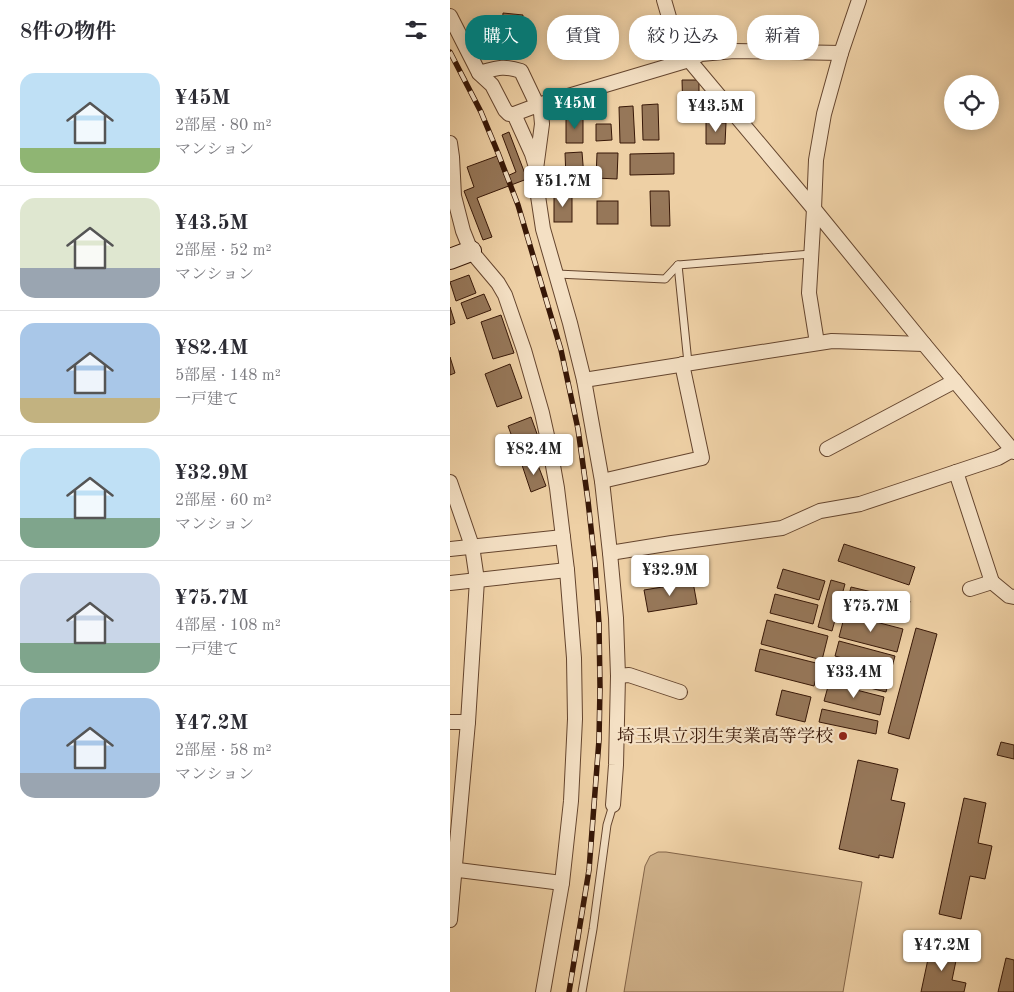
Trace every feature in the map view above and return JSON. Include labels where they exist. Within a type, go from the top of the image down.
[{"type":"street","points":[[664,0],[668,15]]},
{"type":"street","points":[[817,343],[809,293],[816,160],[824,114],[841,53],[860,0]]},
{"type":"street","points":[[450,16],[480,73],[492,85],[509,114],[689,60],[1013,451],[998,458],[860,504],[820,511],[782,528],[610,553]]},
{"type":"street","points":[[737,51],[841,53]]},
{"type":"street","points":[[480,73],[499,67],[509,67],[521,71],[541,113],[542,124],[536,169]]},
{"type":"street","points":[[514,114],[532,154],[536,169],[543,229],[557,274],[584,380],[602,481],[616,618],[618,676],[613,805]]},
{"type":"street","points":[[450,143],[454,196],[464,231],[471,251],[498,283],[505,295],[542,412],[557,488],[567,570],[574,658],[575,719],[571,800],[562,883],[542,992]]},
{"type":"street","points":[[450,259],[471,251]]},
{"type":"street","points":[[584,380],[832,341],[924,344]]},
{"type":"street","points":[[602,481],[702,458],[685,363]]},
{"type":"street","points":[[827,450],[954,381]]},
{"type":"street","points":[[956,472],[992,582],[1014,597]]},
{"type":"street","points":[[450,482],[472,546],[477,580],[468,722],[452,869],[450,920]]},
{"type":"street","points":[[450,549],[563,537]]},
{"type":"street","points":[[450,583],[567,570]]},
{"type":"street","points":[[970,589],[992,582]]},
{"type":"street","points":[[618,676],[629,675],[680,692]]},
{"type":"street","points":[[450,722],[468,722]]},
{"type":"street","points":[[452,869],[562,883]]},
{"type":"lane","points":[[557,274],[665,279],[678,265],[812,254]]},
{"type":"lane","points":[[678,265],[685,363]]},
{"type":"lane","points":[[582,992],[593,929],[606,825],[613,805]]},
{"type":"shaded area","points":[[658,852],[862,882],[843,992],[624,992],[645,866],[650,856]]},
{"type":"building","points":[[503,13],[523,15],[503,15]]},
{"type":"building","points":[[682,80],[699,80],[699,113],[683,113]]},
{"type":"building","points":[[658,104],[659,140],[643,140],[642,105]]},
{"type":"building","points":[[633,106],[635,143],[620,143],[619,107]]},
{"type":"building","points":[[583,116],[583,143],[566,143],[566,117]]},
{"type":"building","points":[[706,122],[726,123],[725,144],[706,144]]},
{"type":"building","points":[[596,124],[611,124],[612,140],[596,141]]},
{"type":"building","points":[[509,132],[527,179],[477,198],[492,237],[483,240],[464,191],[474,187],[467,167],[497,156],[505,177],[516,172],[502,135]]},
{"type":"building","points":[[582,152],[584,177],[566,178],[565,153]]},
{"type":"building","points":[[597,153],[618,153],[617,179],[596,178]]},
{"type":"building","points":[[674,153],[674,174],[630,175],[630,154]]},
{"type":"building","points":[[650,191],[669,191],[670,226],[651,226]]},
{"type":"building","points":[[554,194],[572,194],[572,222],[554,222]]},
{"type":"building","points":[[597,201],[618,201],[618,224],[597,224]]},
{"type":"building","points":[[469,275],[476,293],[456,301],[450,282]]},
{"type":"building","points":[[484,294],[491,310],[467,319],[461,303]]},
{"type":"building","points":[[450,307],[455,323],[450,325]]},
{"type":"building","points":[[501,315],[514,353],[493,359],[481,322]]},
{"type":"building","points":[[450,357],[455,373],[450,375]]},
{"type":"building","points":[[510,364],[522,398],[497,407],[485,374]]},
{"type":"building","points":[[531,417],[541,445],[518,453],[508,426]]},
{"type":"building","points":[[536,460],[546,486],[531,492],[522,465]]},
{"type":"building","points":[[844,544],[915,567],[909,585],[838,561]]},
{"type":"building","points":[[783,569],[825,581],[819,600],[777,588]]},
{"type":"building","points":[[831,580],[845,584],[832,631],[818,627]]},
{"type":"building","points":[[693,582],[697,604],[648,612],[644,590]]},
{"type":"building","points":[[851,587],[910,601],[905,622],[846,607]]},
{"type":"building","points":[[775,594],[818,605],[813,624],[770,613]]},
{"type":"building","points":[[845,614],[903,629],[897,652],[839,637]]},
{"type":"building","points":[[767,620],[828,636],[822,660],[761,644]]},
{"type":"building","points":[[916,628],[937,634],[909,739],[888,733]]},
{"type":"building","points":[[839,641],[895,656],[891,671],[835,656]]},
{"type":"building","points":[[760,649],[820,664],[814,686],[755,671]]},
{"type":"building","points":[[834,662],[890,676],[886,692],[830,678]]},
{"type":"building","points":[[829,683],[884,697],[880,715],[824,701]]},
{"type":"building","points":[[782,690],[811,697],[805,722],[776,715]]},
{"type":"building","points":[[822,709],[878,721],[876,734],[819,722]]},
{"type":"building","points":[[1001,742],[1014,745],[1014,759],[997,755]]},
{"type":"building","points":[[858,760],[898,769],[891,800],[905,803],[893,858],[879,855],[879,858],[839,849]]},
{"type":"building","points":[[964,798],[986,803],[978,843],[992,846],[985,879],[970,876],[961,919],[939,914]]},
{"type":"building","points":[[931,945],[958,951],[952,980],[966,983],[964,992],[921,992]]},
{"type":"building","points":[[1006,958],[1014,960],[1014,992],[998,992]]},
{"type":"railway","points":[[450,52],[481,112],[518,205],[561,350],[578,429],[588,501],[599,624],[599,740],[589,870],[569,992]]},
{"type":"place","name":"埼玉県立羽生実業高等学校","points":[[843,736]]}]
